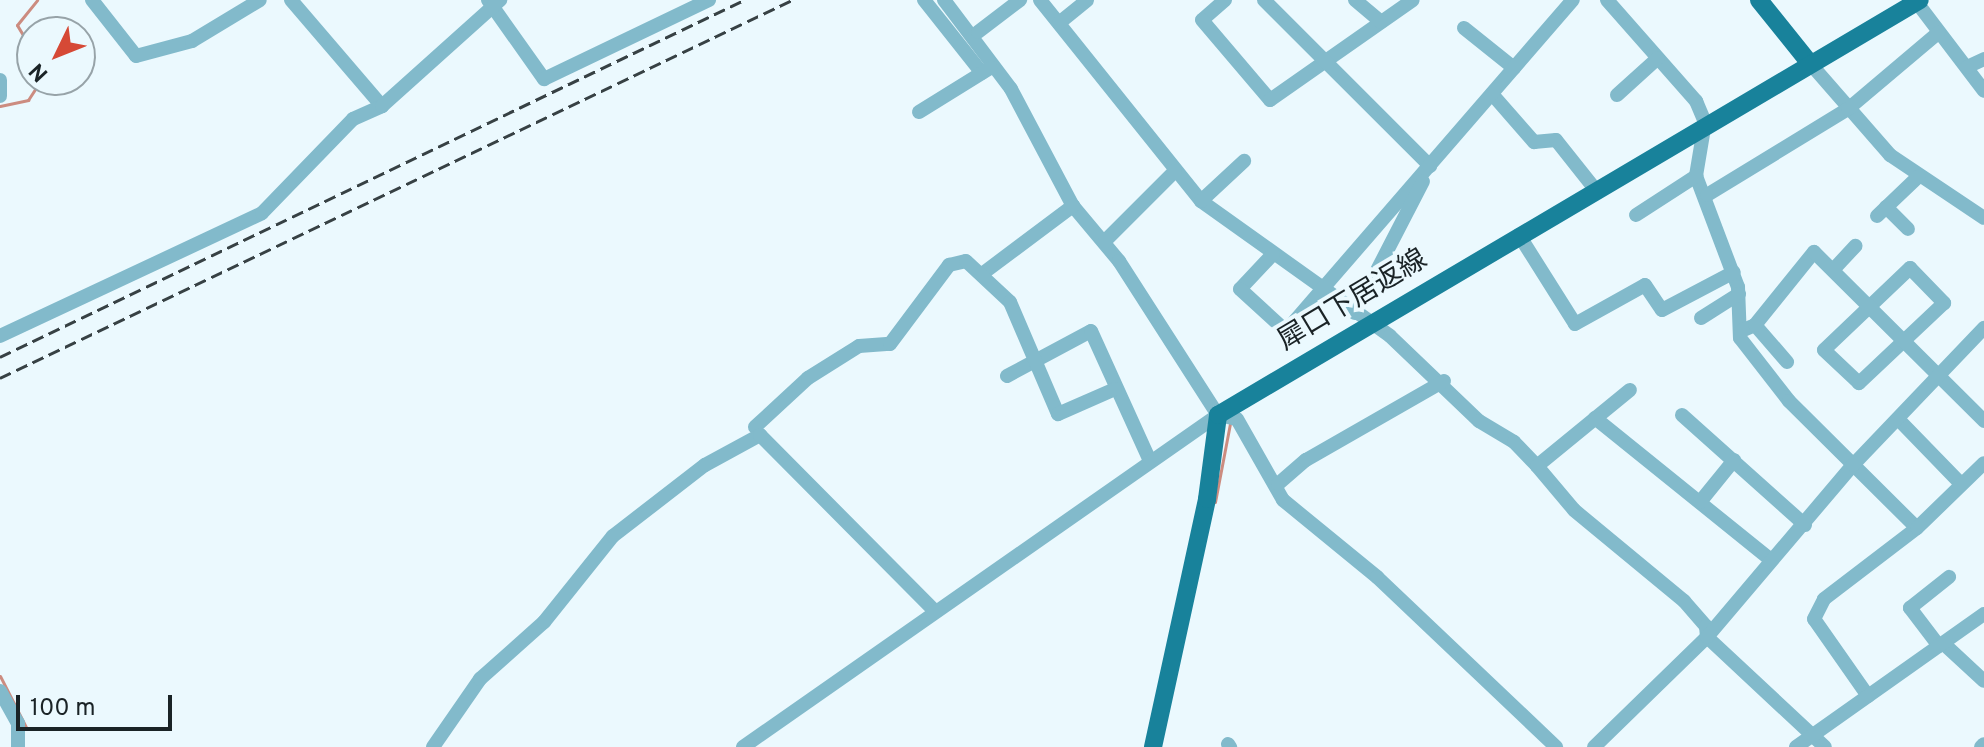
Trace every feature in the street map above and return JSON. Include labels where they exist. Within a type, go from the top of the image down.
[{"type":"main road","name":"犀口下居返線","points":[[1218,415],[1363,318],[1519,235],[1808,61],[1917,1]]},
{"type":"main road","points":[[1765,2],[1808,61]]},
{"type":"main road","points":[[1153,747],[1212,473],[1218,415]]},
{"type":"street","points":[[92,0],[136,56],[192,41],[260,0]]},
{"type":"street","points":[[291,0],[382,106]]},
{"type":"street","points":[[0,336],[262,213],[353,119],[382,106],[493,1],[544,79],[709,0]]},
{"type":"street","points":[[924,0],[988,70]]},
{"type":"street","points":[[944,0],[1073,206],[1105,241],[1218,415],[1237,419],[1278,484],[1283,500],[1377,577],[1556,747]]},
{"type":"street","points":[[919,112],[988,70],[996,59],[952,0]]},
{"type":"street","points":[[978,32],[1020,0]]},
{"type":"street","points":[[1040,0],[1201,201],[1363,318],[1444,381],[1479,421],[1514,442],[1574,510],[1684,601],[1707,637],[1825,747]]},
{"type":"street","points":[[1059,23],[1087,0]]},
{"type":"street","points":[[1225,0],[1202,20],[1270,100],[1413,0]]},
{"type":"street","points":[[1264,0],[1430,166]]},
{"type":"street","points":[[1355,0],[1381,22]]},
{"type":"street","points":[[1273,254],[1240,289],[1286,331],[1573,0]]},
{"type":"street","points":[[1607,0],[1696,101],[1705,122],[1696,176],[1707,195],[1734,272],[1748,328],[1789,401],[1917,528]]},
{"type":"street","points":[[1917,1],[1984,91]]},
{"type":"street","points":[[1464,28],[1514,68]]},
{"type":"street","points":[[1707,195],[1848,109],[1938,33]]},
{"type":"street","points":[[1617,95],[1658,58]]},
{"type":"street","points":[[1967,67],[1984,59]]},
{"type":"street","points":[[1808,61],[1848,109],[1918,177],[1984,218]]},
{"type":"street","points":[[0,80],[0,96]]},
{"type":"street","points":[[1492,94],[1534,142],[1556,140],[1595,189]]},
{"type":"street","points":[[1201,201],[1244,161]]},
{"type":"street","points":[[1363,318],[1430,166]]},
{"type":"street","points":[[1105,241],[1175,171]]},
{"type":"street","points":[[1636,215],[1651,212],[1696,176]]},
{"type":"street","points":[[1908,229],[1882,212],[1918,177]]},
{"type":"street","points":[[982,274],[1073,206]]},
{"type":"street","points":[[1519,235],[1575,324],[1645,285],[1662,310],[1734,272]]},
{"type":"street","points":[[1833,270],[1855,246]]},
{"type":"street","points":[[1748,328],[1814,252],[1903,345],[1984,421]]},
{"type":"street","points":[[755,427],[808,378],[859,346],[890,344],[949,265],[966,261],[1010,302],[1058,414],[1115,389]]},
{"type":"street","points":[[1910,268],[1944,303],[1903,345],[1859,383],[1824,350],[1866,306],[1910,268]]},
{"type":"street","points":[[1701,318],[1739,294]]},
{"type":"street","points":[[1748,328],[1787,362]]},
{"type":"street","points":[[1597,746],[1707,637],[1770,559],[1805,525],[1853,465],[1984,328]]},
{"type":"street","points":[[1007,376],[1091,331],[1150,461]]},
{"type":"street","points":[[1278,484],[1306,460],[1444,381]]},
{"type":"street","points":[[1537,466],[1630,390]]},
{"type":"street","points":[[743,747],[1218,415]]},
{"type":"street","points":[[1682,415],[1805,525]]},
{"type":"street","points":[[1595,418],[1770,559]]},
{"type":"street","points":[[1899,420],[1960,483]]},
{"type":"street","points":[[433,747],[480,679],[544,622],[613,536],[705,465],[760,435],[935,611]]},
{"type":"street","points":[[1700,502],[1734,460]]},
{"type":"street","points":[[1868,696],[1814,619],[1824,599],[1917,528],[1984,463]]},
{"type":"street","points":[[1949,577],[1910,608],[1942,645],[1984,681]]},
{"type":"street","points":[[1796,747],[1984,614]]},
{"type":"street","points":[[0,691],[18,723],[18,747]]},
{"type":"waterway","points":[[24,16],[37,0]]},
{"type":"waterway","points":[[0,106],[28,100],[31,96]]},
{"type":"waterway","points":[[1215,502],[1230,423]]},
{"type":"waterway","points":[[0,676],[27,729]]},
{"type":"railway","points":[[0,357],[744,0]]},
{"type":"railway","points":[[0,378],[792,0]]}]
